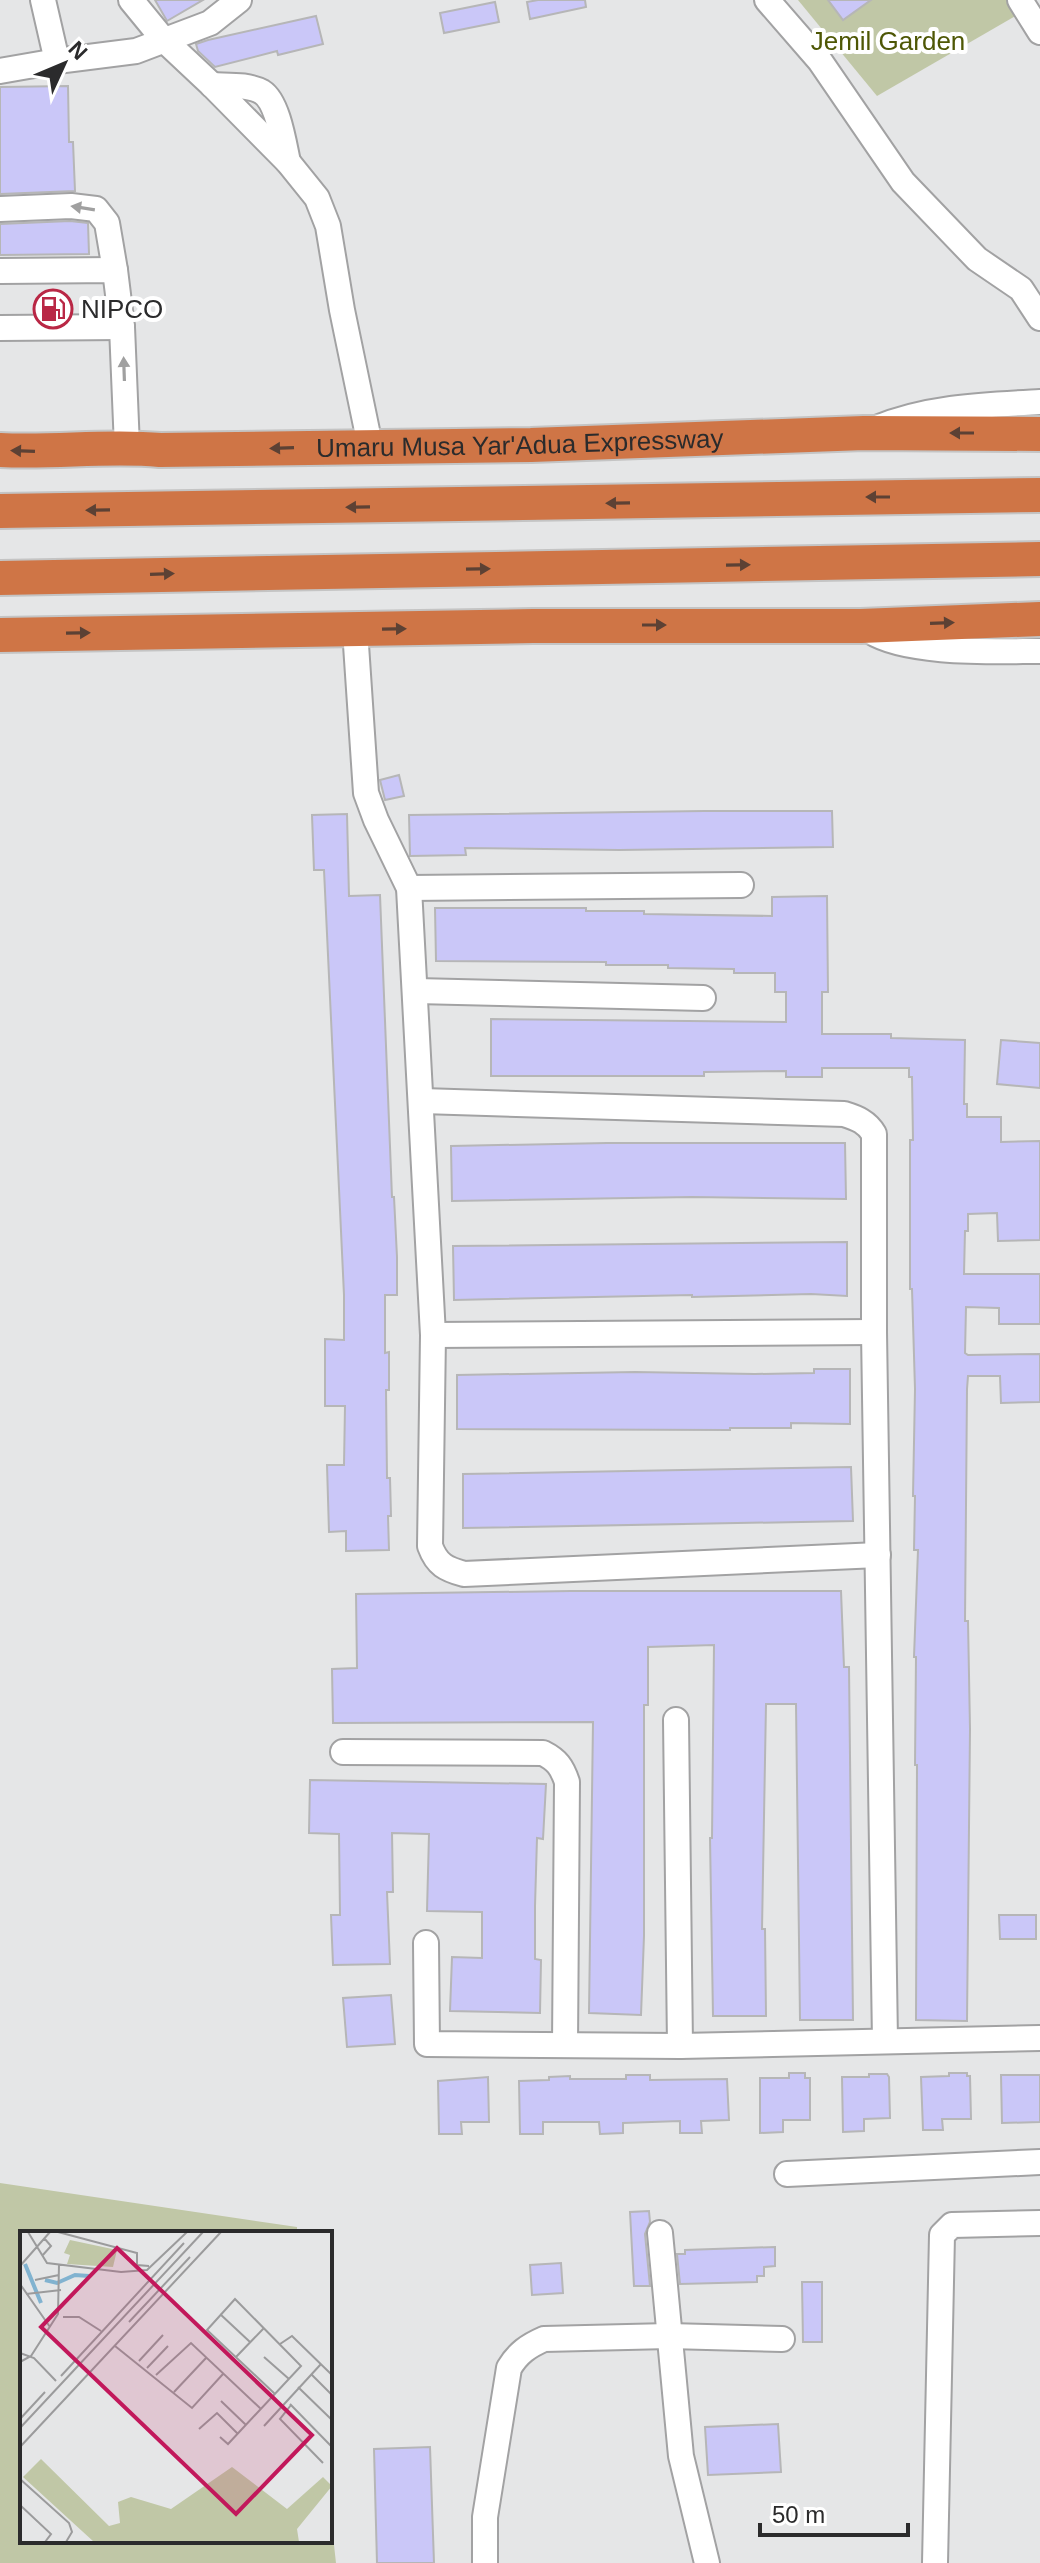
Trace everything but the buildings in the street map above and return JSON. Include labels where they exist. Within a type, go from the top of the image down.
[{"type":"highway","name":"Umaru Musa Yar'Adua Expressway","points":[[0,450],[531,445],[864,433],[1040,434]]},
{"type":"highway","points":[[0,511],[1040,495]]},
{"type":"highway","points":[[0,578],[1040,559]]},
{"type":"highway","points":[[0,635],[533,626],[861,626],[1040,619]]},
{"type":"street","points":[[131,0],[163,39],[288,162],[317,198],[328,226],[370,445]]},
{"type":"street","points":[[0,71],[136,51],[210,23],[239,0]]},
{"type":"street","points":[[767,0],[820,61],[903,182],[977,259],[1021,289],[1040,318]]},
{"type":"street","points":[[1020,0],[1040,32]]},
{"type":"street","points":[[42,2],[57,61]]},
{"type":"street","points":[[0,209],[71,206],[96,209],[107,223],[122,327],[127,447]]},
{"type":"street","points":[[0,271],[115,270]]},
{"type":"street","points":[[0,328],[122,327]]},
{"type":"street","points":[[864,433],[904,416],[996,404],[1040,402]]},
{"type":"street","points":[[861,626],[877,636],[921,647],[1040,651]]},
{"type":"street","points":[[355,630],[366,793],[409,888],[433,1335],[430,1546],[435,1561],[449,1570],[464,1574],[878,1555]]},
{"type":"street","points":[[409,888],[741,885]]},
{"type":"street","points":[[416,991],[703,998]]},
{"type":"street","points":[[422,1101],[844,1114],[857,1118],[874,1134],[874,1332],[885,2041]]},
{"type":"street","points":[[433,1335],[874,1332]]},
{"type":"street","points":[[676,1720],[680,2046]]},
{"type":"street","points":[[343,1752],[543,1753],[556,1760],[563,1769],[567,1782],[565,2045]]},
{"type":"street","points":[[426,1943],[427,2044],[680,2046],[1040,2038]]},
{"type":"street","points":[[787,2174],[1040,2162]]},
{"type":"street","points":[[935,2563],[942,2235],[952,2225],[1040,2223]]},
{"type":"street","points":[[660,2233],[681,2456],[707,2563]]},
{"type":"street","points":[[485,2563],[485,2517],[509,2368],[529,2346],[544,2339],[669,2336],[782,2339]]},
{"type":"green space","name":"Jemil Garden","points":[[798,0],[1011,0],[1019,14],[877,96]]},
{"type":"green space","points":[[0,2183],[297,2227],[297,2231],[20,2231],[20,2543],[332,2543],[332,2527],[336,2563],[0,2563]]},
{"type":"place","name":"NIPCO","points":[[53,309]]}]
